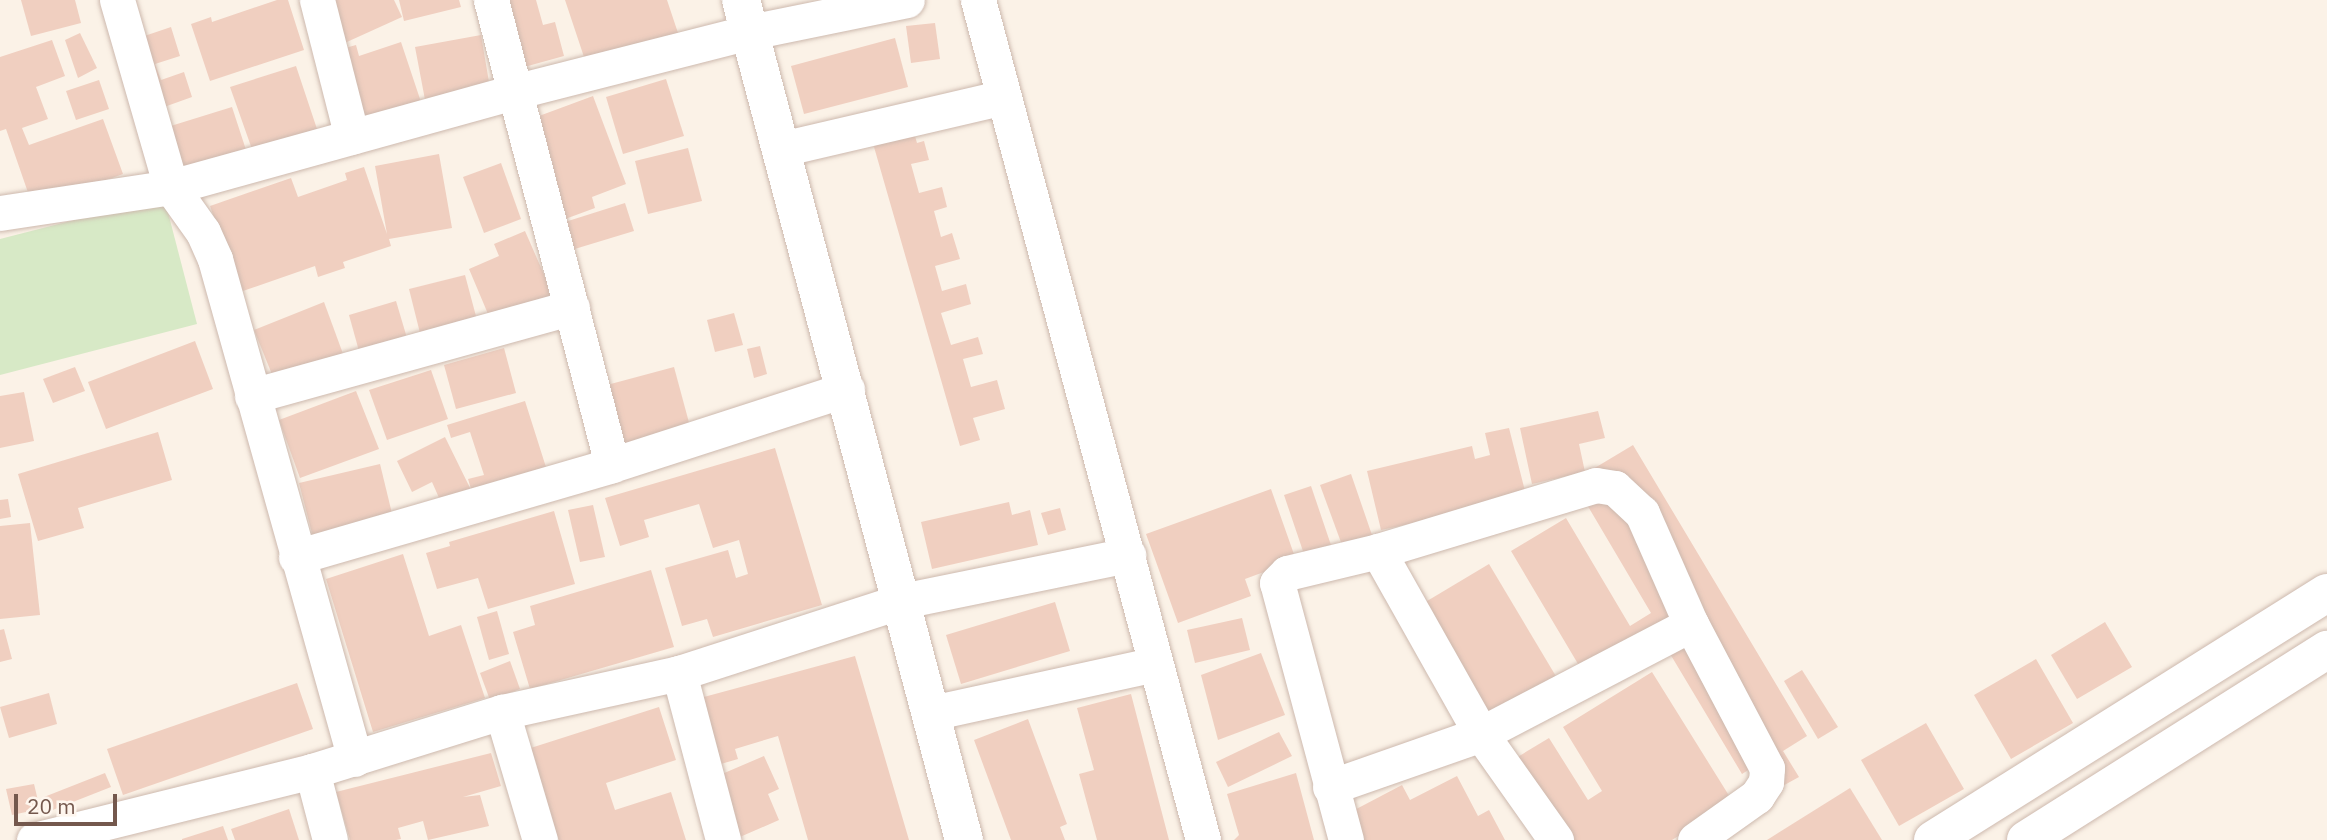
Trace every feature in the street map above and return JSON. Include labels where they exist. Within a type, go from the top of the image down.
[{"type":"main road","points":[[745,16],[964,840]]},
{"type":"main road","points":[[1933,840],[2327,593]]},
{"type":"main road","points":[[2021,786],[2036,834],[2327,650]]},
{"type":"street","points":[[117,0],[171,187],[203,232],[215,259],[355,759]]},
{"type":"street","points":[[317,0],[352,137]]},
{"type":"street","points":[[491,0],[518,91],[612,465]]},
{"type":"street","points":[[0,213],[171,187],[518,91],[745,16],[907,0]]},
{"type":"street","points":[[978,0],[1001,99],[1128,555],[1203,840]]},
{"type":"street","points":[[781,149],[1001,99]]},
{"type":"street","points":[[252,396],[572,307]]},
{"type":"street","points":[[296,556],[612,465],[846,389]]},
{"type":"street","points":[[1346,840],[1277,583],[1287,573],[1378,551],[1597,485],[1615,488],[1642,513],[1691,624],[1767,768],[1757,796],[1695,840]]},
{"type":"street","points":[[1378,551],[1481,734],[1556,840]]},
{"type":"street","points":[[34,840],[312,771],[502,712],[679,673],[902,601],[1128,555]]},
{"type":"street","points":[[1330,787],[1481,734],[1691,624]]},
{"type":"street","points":[[931,713],[1155,664]]},
{"type":"street","points":[[679,673],[723,840]]},
{"type":"street","points":[[502,712],[540,840]]},
{"type":"street","points":[[312,771],[330,840]]},
{"type":"green space","points":[[164,197],[197,324],[0,375],[0,239]]},
{"type":"building","points":[[21,0],[75,0],[81,23],[31,36]]},
{"type":"building","points":[[277,0],[288,0],[304,50],[210,81],[191,24],[211,17],[212,22]]},
{"type":"building","points":[[304,0],[394,0],[402,17],[327,51]]},
{"type":"building","points":[[399,0],[459,0],[461,7],[404,21]]},
{"type":"building","points":[[510,0],[536,0],[543,25],[555,22],[564,56],[506,72],[488,7]]},
{"type":"building","points":[[565,0],[667,0],[678,33],[586,63]]},
{"type":"building","points":[[935,23],[940,59],[911,63],[906,26]]},
{"type":"building","points":[[171,27],[180,56],[155,64],[161,80],[184,72],[192,97],[139,116],[115,46]]},
{"type":"building","points":[[80,33],[97,68],[78,78],[65,40]]},
{"type":"building","points":[[481,35],[489,82],[470,86],[472,97],[426,105],[415,47]]},
{"type":"building","points":[[895,38],[908,87],[804,114],[791,66]]},
{"type":"building","points":[[52,40],[65,76],[36,87],[48,119],[22,128],[29,145],[103,119],[123,174],[33,207],[6,129],[0,131],[0,57]]},
{"type":"building","points":[[401,42],[421,102],[354,123],[331,52],[356,45],[359,56]]},
{"type":"building","points":[[296,66],[317,129],[253,152],[230,87]]},
{"type":"building","points":[[666,79],[684,136],[623,154],[606,97]]},
{"type":"building","points":[[99,80],[109,109],[76,120],[66,91]]},
{"type":"building","points":[[593,96],[626,184],[592,197],[595,208],[549,225],[512,126]]},
{"type":"building","points":[[232,107],[247,153],[176,176],[161,129]]},
{"type":"building","points":[[913,129],[917,143],[924,141],[929,160],[911,164],[919,193],[942,187],[947,207],[934,211],[941,237],[952,233],[960,259],[935,266],[942,291],[966,284],[971,304],[941,313],[951,345],[978,337],[983,354],[963,359],[971,387],[997,380],[1005,409],[973,418],[980,440],[960,446],[872,140]]},
{"type":"building","points":[[688,148],[702,201],[648,214],[635,161]]},
{"type":"building","points":[[439,154],[452,228],[389,239],[391,246],[343,262],[345,268],[318,277],[315,266],[240,292],[210,206],[291,178],[298,197],[347,180],[345,173],[364,167],[387,234],[375,166]]},
{"type":"building","points":[[501,163],[521,219],[484,233],[463,177]]},
{"type":"building","points":[[625,203],[634,231],[555,255],[546,228]]},
{"type":"building","points":[[525,231],[553,295],[491,321],[469,269],[499,256],[494,244]]},
{"type":"building","points":[[465,275],[477,320],[420,333],[409,289]]},
{"type":"building","points":[[396,301],[407,338],[359,351],[349,315]]},
{"type":"building","points":[[324,302],[346,362],[278,389],[254,330]]},
{"type":"building","points":[[734,313],[743,345],[715,352],[707,320]]},
{"type":"building","points":[[195,341],[213,389],[106,429],[88,382]]},
{"type":"building","points":[[760,346],[767,374],[754,378],[747,349]]},
{"type":"building","points":[[504,348],[516,393],[456,409],[444,365]]},
{"type":"building","points":[[75,367],[85,391],[53,403],[43,379]]},
{"type":"building","points":[[674,367],[691,430],[610,453],[592,389]]},
{"type":"building","points":[[431,370],[448,419],[387,440],[369,390]]},
{"type":"building","points":[[356,391],[379,449],[300,478],[279,420]]},
{"type":"building","points":[[24,392],[34,441],[0,448],[0,396]]},
{"type":"building","points":[[525,401],[551,483],[448,518],[432,482],[412,492],[397,461],[445,437],[472,492],[468,479],[484,475],[470,432],[451,438],[447,425]]},
{"type":"building","points":[[1598,411],[1605,438],[1579,444],[1585,472],[1532,484],[1520,428]]},
{"type":"building","points":[[1509,428],[1527,499],[1381,530],[1367,471],[1472,446],[1475,459],[1490,455],[1485,433]]},
{"type":"building","points":[[158,432],[172,480],[78,508],[84,528],[38,541],[18,474]]},
{"type":"building","points":[[1633,445],[1807,736],[1783,751],[1799,777],[1777,789],[1761,762],[1742,774],[1657,632],[1584,674],[1511,551],[1566,518],[1630,626],[1651,613],[1573,481]]},
{"type":"building","points":[[775,448],[822,605],[713,637],[707,619],[682,626],[665,568],[728,550],[736,578],[748,574],[739,540],[713,548],[699,504],[644,520],[649,537],[620,546],[605,498]]},
{"type":"building","points":[[380,464],[396,530],[316,549],[299,483]]},
{"type":"building","points":[[1351,474],[1372,535],[1342,545],[1320,485]]},
{"type":"building","points":[[1311,486],[1333,551],[1306,560],[1284,495]]},
{"type":"building","points":[[1271,489],[1296,560],[1245,579],[1251,596],[1178,623],[1146,534]]},
{"type":"building","points":[[8,499],[11,517],[0,519],[0,500]]},
{"type":"building","points":[[1009,502],[1012,515],[1030,510],[1038,545],[932,569],[921,522]]},
{"type":"building","points":[[593,505],[605,557],[580,562],[568,510]]},
{"type":"building","points":[[1060,508],[1066,530],[1048,535],[1041,513]]},
{"type":"building","points":[[554,511],[575,584],[488,609],[478,578],[437,589],[426,553],[450,546],[449,542]]},
{"type":"building","points":[[30,523],[40,615],[0,619],[0,526]]},
{"type":"building","points":[[403,554],[429,636],[461,625],[485,698],[373,732],[326,579]]},
{"type":"building","points":[[1489,564],[1557,678],[1476,728],[1407,613]]},
{"type":"building","points":[[651,570],[674,647],[530,689],[513,632],[535,625],[530,606]]},
{"type":"building","points":[[1055,602],[1070,651],[961,684],[946,635]]},
{"type":"building","points":[[497,611],[509,654],[489,660],[477,617]]},
{"type":"building","points":[[1242,618],[1250,650],[1195,663],[1187,630]]},
{"type":"building","points":[[2105,622],[2132,667],[2077,699],[2051,655]]},
{"type":"building","points":[[4,629],[12,659],[0,662],[0,630]]},
{"type":"building","points":[[1261,653],[1285,715],[1218,740],[1201,675]]},
{"type":"building","points":[[855,656],[909,840],[808,840],[778,736],[735,749],[738,759],[697,771],[678,704]]},
{"type":"building","points":[[2036,659],[2073,723],[2011,759],[1974,695]]},
{"type":"building","points":[[510,661],[520,689],[490,700],[480,673]]},
{"type":"building","points":[[1802,670],[1838,727],[1818,739],[1784,681]]},
{"type":"building","points":[[1652,672],[1733,802],[1672,840],[1546,840],[1501,767],[1549,738],[1588,800],[1602,791],[1563,727]]},
{"type":"building","points":[[297,683],[313,729],[123,795],[107,749]]},
{"type":"building","points":[[49,693],[57,724],[9,738],[0,707]]},
{"type":"building","points":[[1131,694],[1169,840],[1097,840],[1079,774],[1094,770],[1077,708]]},
{"type":"building","points":[[659,707],[676,760],[606,783],[615,810],[671,792],[686,840],[526,840],[499,758]]},
{"type":"building","points":[[1028,719],[1067,824],[1060,827],[1065,840],[1011,840],[974,740]]},
{"type":"building","points":[[1926,723],[1964,789],[1899,826],[1861,760]]},
{"type":"building","points":[[1279,732],[1292,756],[1228,787],[1216,762]]},
{"type":"building","points":[[491,753],[501,786],[463,797],[480,795],[489,826],[428,840],[423,821],[398,828],[401,839],[350,840],[336,792]]},
{"type":"building","points":[[764,756],[779,789],[768,794],[779,820],[733,840],[694,786]]},
{"type":"building","points":[[105,773],[111,787],[50,811],[44,797]]},
{"type":"building","points":[[1296,773],[1314,840],[1234,840],[1239,835],[1227,794]]},
{"type":"building","points":[[1457,776],[1478,816],[1489,810],[1505,840],[1332,840],[1324,826],[1402,785],[1410,800]]},
{"type":"building","points":[[34,784],[40,809],[12,815],[6,789]]},
{"type":"building","points":[[1850,788],[1882,840],[1767,840]]},
{"type":"building","points":[[289,809],[299,840],[235,840],[231,829]]},
{"type":"building","points":[[223,826],[228,840],[182,840],[182,839]]}]
